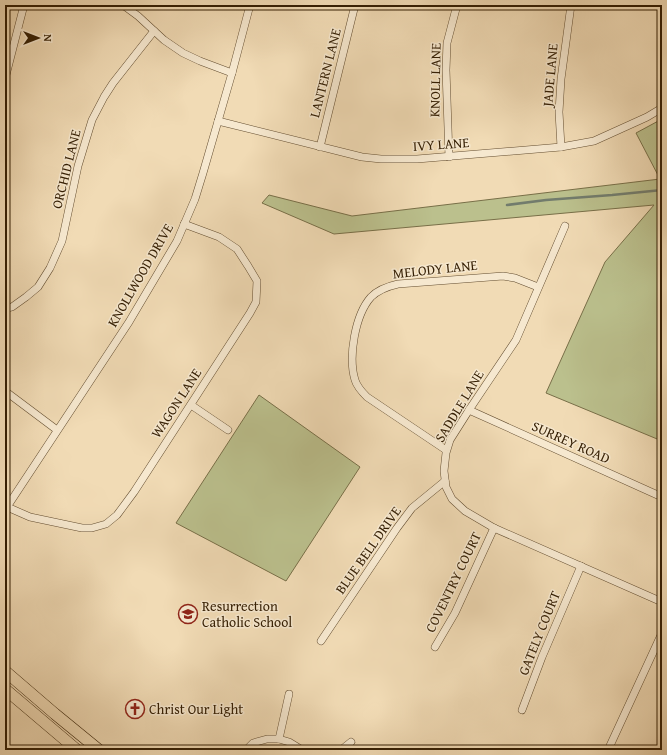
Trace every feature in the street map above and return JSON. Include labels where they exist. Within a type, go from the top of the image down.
[{"type":"main road","points":[[5,671],[99,750]]},
{"type":"main road","points":[[5,689],[77,750]]},
{"type":"street","points":[[5,79],[24,5]]},
{"type":"street","points":[[122,5],[138,16],[164,40],[183,53],[200,62],[232,73]]},
{"type":"street","name":"KNOLLWOOD DRIVE","points":[[6,507],[129,322],[177,241],[195,199],[232,73],[250,5]]},
{"type":"street","name":"LANTERN LANE","points":[[320,147],[355,5]]},
{"type":"street","name":"KNOLL LANE","points":[[449,157],[446,70],[447,43],[457,5]]},
{"type":"street","name":"JADE LANE","points":[[561,147],[561,78],[571,5]]},
{"type":"street","name":"ORCHID LANE","points":[[5,309],[12,307],[38,287],[50,268],[62,241],[78,166],[92,120],[104,96],[113,83],[154,31]]},
{"type":"street","name":"IVY LANE","points":[[218,121],[362,157],[381,159],[417,159],[561,147],[594,141],[647,117],[662,108]]},
{"type":"street","name":"WAGON LANE","points":[[6,507],[30,517],[82,528],[92,528],[106,524],[117,515],[134,492],[250,313],[256,302],[257,282],[237,249],[219,237],[184,224]]},
{"type":"street","name":"SADDLE LANE","points":[[565,226],[516,340],[450,440],[446,450],[444,471],[446,487],[452,499],[465,511],[494,528],[662,602]]},
{"type":"street","name":"MELODY LANE","points":[[446,450],[367,397],[358,386],[353,371],[353,348],[356,330],[370,298],[389,286],[398,284],[503,276],[515,278],[538,287]]},
{"type":"street","points":[[5,391],[57,430]]},
{"type":"street","points":[[191,405],[228,430]]},
{"type":"street","name":"SURREY ROAD","points":[[469,410],[662,498]]},
{"type":"street","name":"BLUE BELL DRIVE","points":[[321,641],[412,508],[446,481]]},
{"type":"street","name":"COVENTRY COURT","points":[[436,647],[455,612],[494,528]]},
{"type":"street","name":"GATELY COURT","points":[[522,710],[542,658],[581,566]]},
{"type":"street","points":[[608,750],[662,633]]},
{"type":"street","points":[[279,740],[289,694]]},
{"type":"street","points":[[246,750],[254,743],[267,739],[289,742],[302,750]]},
{"type":"street","points":[[341,750],[351,742]]},
{"type":"green space","points":[[662,119],[662,441],[546,393],[605,262],[654,205],[334,234],[262,203],[269,195],[352,216],[660,179],[636,133]]},
{"type":"green space","points":[[259,395],[360,467],[286,581],[176,523]]},
{"type":"waterway","points":[[507,205],[546,200],[662,190]]},
{"type":"place","name":"Resurrection Catholic School","points":[[188,614]]},
{"type":"place","name":"Christ Our Light","points":[[135,709]]}]
